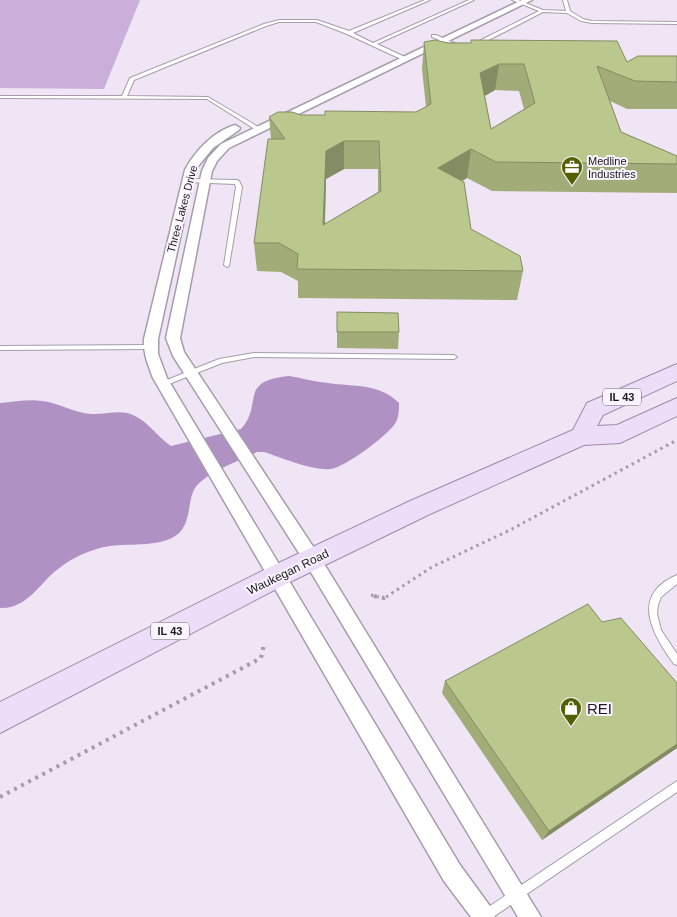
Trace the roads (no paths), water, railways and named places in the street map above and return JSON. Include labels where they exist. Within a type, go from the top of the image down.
[{"type":"main road","name":"IL 43","points":[[581,436],[595,409],[677,372]]},
{"type":"main road","name":"Waukegan Road","points":[[0,718],[277,576],[419,508],[581,436],[620,434],[677,406]]},
{"type":"street","name":"Three Lakes Drive","points":[[510,0],[439,38],[405,59],[225,146],[212,160],[205,180],[175,322],[174,338],[178,352],[312,559],[530,917]]},
{"type":"street","name":"Three Lakes Drive","points":[[150,347],[188,180],[194,161],[214,140],[394,54],[439,38],[521,1]]},
{"type":"street","points":[[150,347],[153,360],[164,384],[192,432],[452,873],[484,917]]},
{"type":"lane","points":[[350,33],[428,0]]},
{"type":"lane","points":[[374,44],[472,0]]},
{"type":"lane","points":[[565,0],[568,12]]},
{"type":"lane","points":[[521,1],[542,11],[568,12],[582,20],[592,22],[677,23]]},
{"type":"lane","points":[[474,46],[542,11]]},
{"type":"lane","points":[[124,97],[132,80],[265,24],[279,21],[317,21],[350,33],[405,59]]},
{"type":"lane","points":[[439,38],[468,48]]},
{"type":"lane","points":[[0,96],[208,98],[258,129]]},
{"type":"lane","points":[[188,180],[237,182],[239,186],[227,265]]},
{"type":"lane","points":[[0,348],[150,347]]},
{"type":"lane","points":[[164,384],[221,362],[254,355],[454,357]]},
{"type":"lane","points":[[677,579],[656,596],[654,607],[657,631],[663,644],[677,661]]},
{"type":"lane","points":[[484,917],[677,786]]},
{"type":"place","name":"Medline Industries","points":[[572,186]]},
{"type":"place","name":"REI","points":[[571,727]]}]
